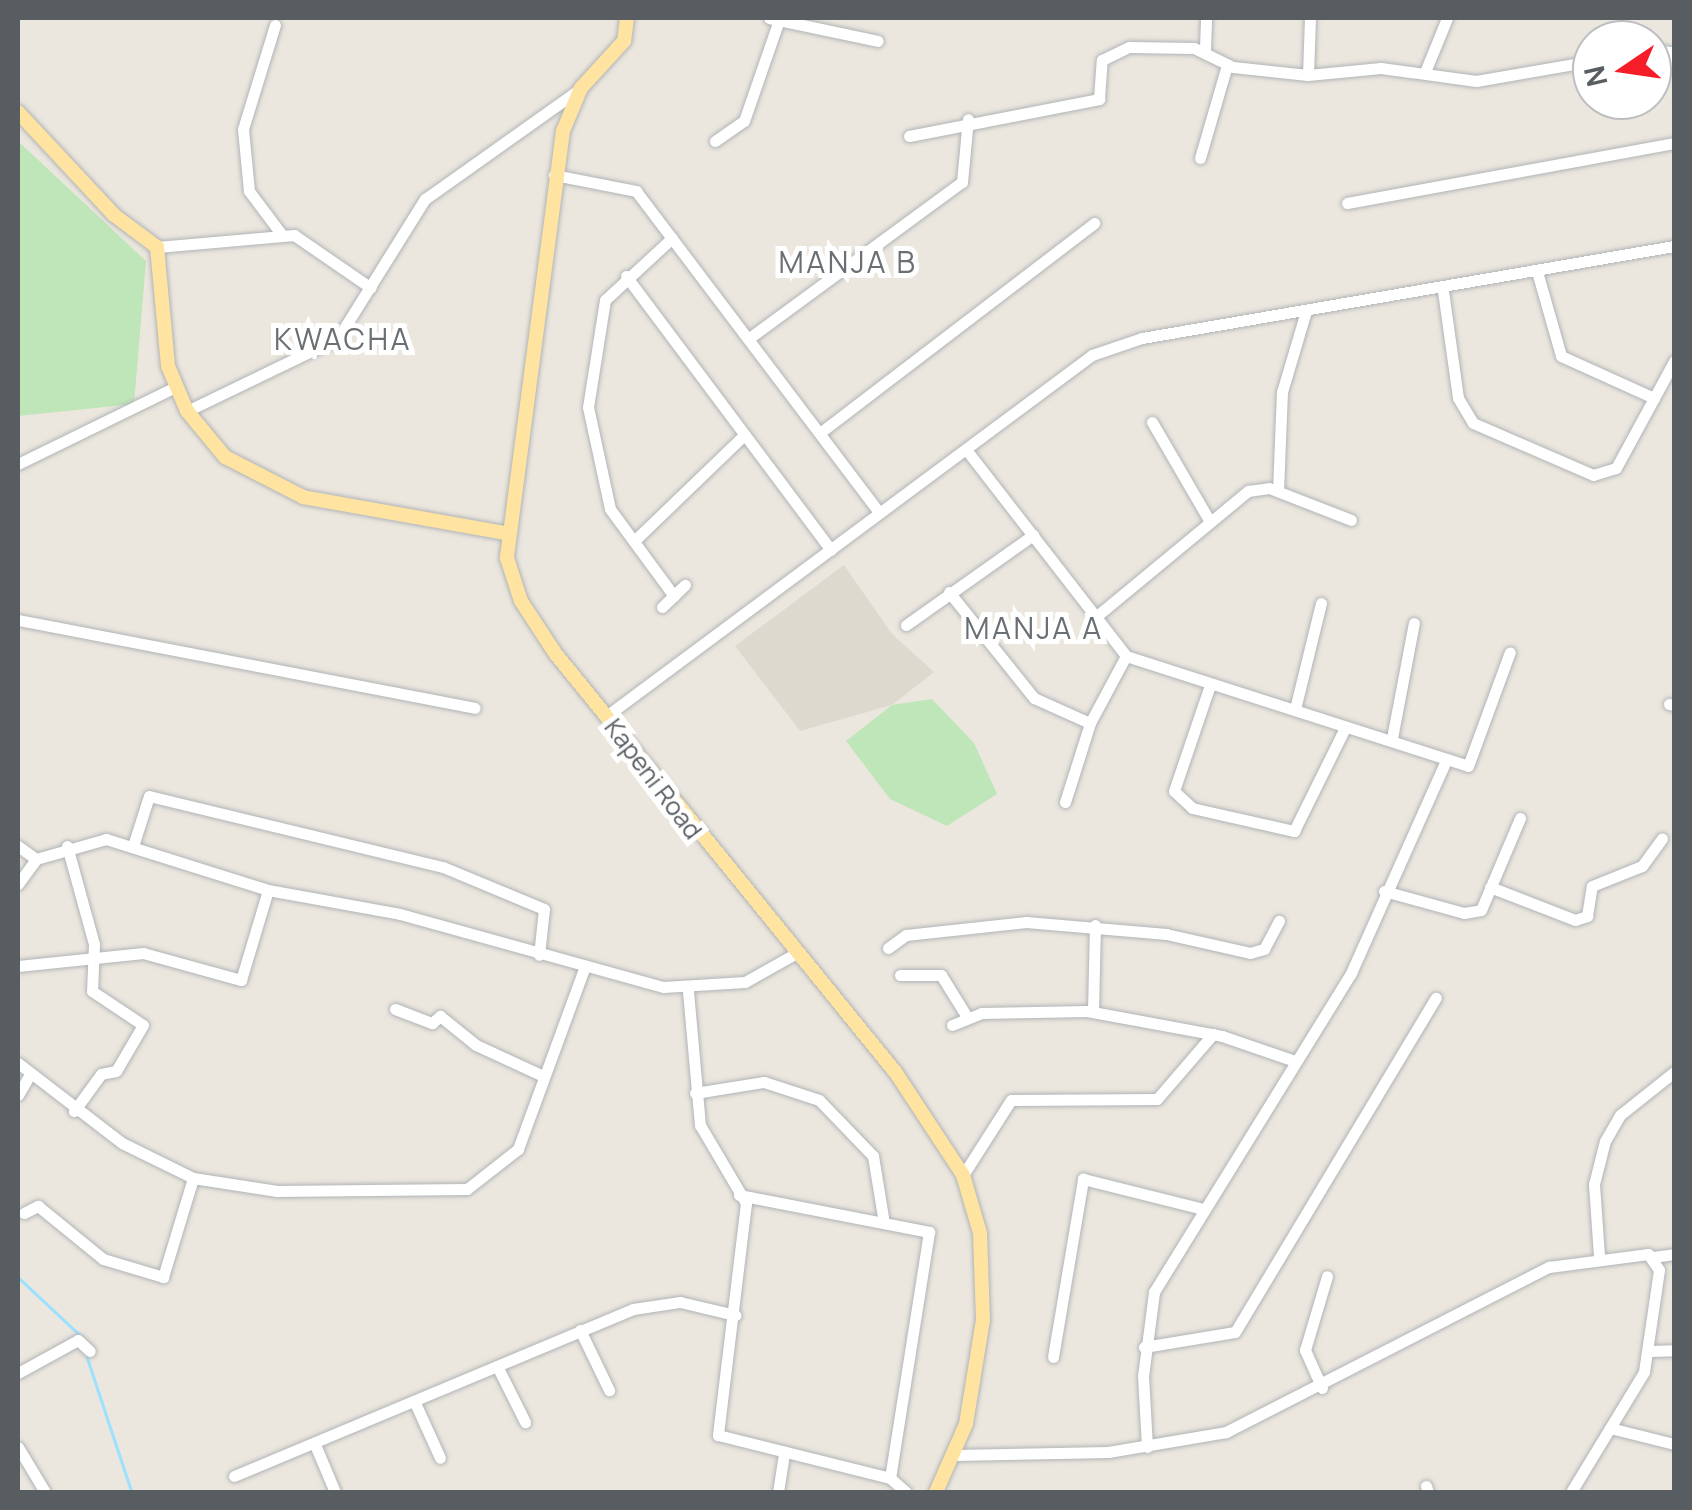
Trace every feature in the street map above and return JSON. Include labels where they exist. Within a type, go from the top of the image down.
[{"type":"main road","name":"Kapeni Road","points":[[627,18],[614,59],[582,88],[554,175],[506,533],[521,601],[605,717],[793,955],[896,1073],[963,1175],[980,1233],[984,1310],[955,1456],[936,1492]]},
{"type":"main road","points":[[18,112],[157,247],[175,388],[187,411],[224,457],[272,488],[506,533]]},
{"type":"street","points":[[1205,49],[1206,18]]},
{"type":"street","points":[[1308,76],[1310,18]]},
{"type":"street","points":[[1425,72],[1447,18]]},
{"type":"street","points":[[715,141],[744,122],[774,19],[878,41]]},
{"type":"street","points":[[275,24],[243,130],[249,191],[282,235]]},
{"type":"street","points":[[909,136],[968,120],[1099,99],[1102,60],[1128,47],[1205,49],[1227,66],[1308,76],[1425,72],[1476,80],[1572,64]]},
{"type":"street","points":[[1200,158],[1227,66]]},
{"type":"street","points":[[187,411],[338,338],[425,199],[582,88]]},
{"type":"street","points":[[748,339],[962,182],[968,120]]},
{"type":"street","points":[[1348,202],[1674,143]]},
{"type":"street","points":[[554,175],[636,191],[878,510]]},
{"type":"street","points":[[821,432],[1094,223]]},
{"type":"street","points":[[157,247],[282,235],[302,238],[371,288]]},
{"type":"street","points":[[672,238],[626,276],[601,312],[588,407],[610,510],[674,596]]},
{"type":"street","points":[[605,717],[831,550],[878,510],[968,452],[1092,355],[1306,311],[1538,275],[1674,246]]},
{"type":"street","points":[[1538,275],[1561,356],[1654,398]]},
{"type":"street","points":[[626,276],[831,550]]},
{"type":"street","points":[[1443,291],[1458,398],[1473,422],[1606,474],[1674,360]]},
{"type":"street","points":[[1278,491],[1282,392],[1306,311]]},
{"type":"street","points":[[18,464],[175,388]]},
{"type":"street","points":[[1152,422],[1210,520]]},
{"type":"street","points":[[634,541],[744,435]]},
{"type":"street","points":[[968,452],[1126,656],[1210,685],[1295,708],[1344,730],[1392,738],[1444,765],[1468,766],[1479,753],[1510,652]]},
{"type":"street","points":[[1098,616],[1248,492],[1278,491],[1320,516],[1350,520]]},
{"type":"street","points":[[906,625],[1034,535]]},
{"type":"street","points":[[662,607],[685,586]]},
{"type":"street","points":[[949,592],[1034,698],[1090,722]]},
{"type":"street","points":[[1295,708],[1322,604]]},
{"type":"street","points":[[18,620],[475,708]]},
{"type":"street","points":[[1392,738],[1414,623]]},
{"type":"street","points":[[1065,802],[1090,722],[1126,656]]},
{"type":"street","points":[[1210,685],[1174,791],[1182,805],[1290,834],[1344,730]]},
{"type":"street","points":[[1147,1447],[1144,1348],[1154,1292],[1199,1208],[1351,973],[1384,890],[1444,765]]},
{"type":"street","points":[[133,846],[149,796],[442,867],[510,887],[544,909],[539,955]]},
{"type":"street","points":[[1384,890],[1464,914],[1481,910],[1520,818]]},
{"type":"street","points":[[18,884],[36,859],[98,838],[268,890],[400,914],[584,969],[688,991],[755,978],[793,955]]},
{"type":"street","points":[[1490,887],[1575,920],[1587,916],[1592,886],[1642,866],[1662,838]]},
{"type":"street","points":[[18,846],[36,859]]},
{"type":"street","points":[[67,846],[95,958],[92,991],[143,1025],[116,1071],[102,1074],[74,1111]]},
{"type":"street","points":[[18,966],[142,953],[242,980],[268,890]]},
{"type":"street","points":[[888,948],[906,935],[939,938],[958,926],[1095,926],[1250,953],[1264,950],[1279,921]]},
{"type":"street","points":[[1093,1012],[1095,926]]},
{"type":"street","points":[[18,1064],[74,1111],[193,1178],[278,1191],[466,1190],[518,1149],[584,969]]},
{"type":"street","points":[[900,975],[941,975],[967,1017]]},
{"type":"street","points":[[688,991],[700,1125],[740,1195],[747,1216],[718,1435],[784,1456],[890,1478],[906,1492]]},
{"type":"street","points":[[1144,1348],[1234,1332],[1436,998]]},
{"type":"street","points":[[395,1010],[432,1023],[440,1016],[476,1044],[543,1076]]},
{"type":"street","points":[[952,1025],[967,1017],[1093,1012],[1214,1034],[1295,1061]]},
{"type":"street","points":[[963,1175],[1010,1100],[1157,1099],[1214,1034]]},
{"type":"street","points":[[1599,1256],[1594,1184],[1606,1141],[1620,1116],[1674,1072]]},
{"type":"street","points":[[18,1095],[29,1076]]},
{"type":"street","points":[[695,1092],[764,1082],[818,1100],[874,1156],[883,1217]]},
{"type":"street","points":[[24,1213],[38,1206],[103,1259],[163,1276],[193,1178]]},
{"type":"street","points":[[1053,1358],[1083,1179],[1199,1208]]},
{"type":"street","points":[[740,1195],[883,1217],[925,1229],[932,1240],[890,1478]]},
{"type":"street","points":[[955,1456],[1147,1447],[1226,1432],[1322,1388],[1482,1297],[1599,1256],[1674,1254]]},
{"type":"street","points":[[1571,1492],[1610,1428],[1635,1397],[1650,1351],[1653,1257]]},
{"type":"street","points":[[1322,1388],[1306,1340],[1328,1276]]},
{"type":"street","points":[[234,1476],[416,1406],[580,1330],[659,1303],[735,1315]]},
{"type":"street","points":[[580,1330],[609,1390]]},
{"type":"street","points":[[18,1373],[78,1340],[90,1351]]},
{"type":"street","points":[[1650,1351],[1674,1350]]},
{"type":"street","points":[[497,1366],[525,1422]]},
{"type":"street","points":[[416,1406],[440,1458]]},
{"type":"street","points":[[1610,1428],[1674,1444]]},
{"type":"street","points":[[316,1446],[335,1492]]},
{"type":"street","points":[[18,1447],[46,1492]]},
{"type":"street","points":[[778,1492],[784,1456]]},
{"type":"shaded area","points":[[844,565],[892,634],[934,672],[892,705],[800,731],[735,646]]},
{"type":"green space","points":[[18,141],[146,261],[134,404],[18,416]]},
{"type":"green space","points":[[932,699],[974,743],[997,794],[947,826],[890,799],[846,741],[892,705]]},
{"type":"waterway","points":[[18,1277],[80,1335]]},
{"type":"waterway","points":[[87,1357],[132,1492]]},
{"type":"district","name":"MANJA B","points":[[848,262]]},
{"type":"district","name":"KWACHA","points":[[343,339]]},
{"type":"district","name":"MANJA A","points":[[1034,628]]}]
